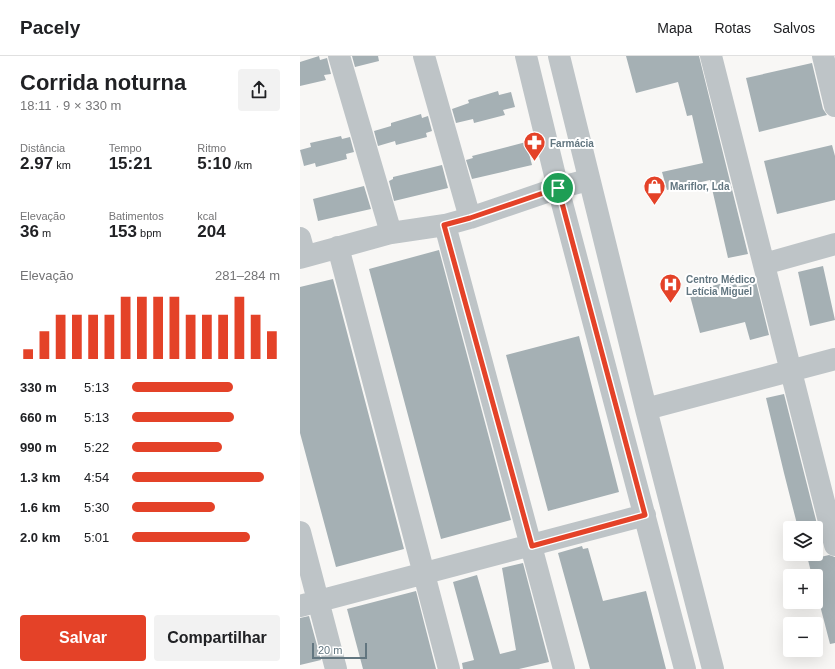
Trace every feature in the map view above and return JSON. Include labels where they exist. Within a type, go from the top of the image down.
[{"type":"street","points":[[339,56],[391,233]]},
{"type":"street","points":[[424,56],[470,218]]},
{"type":"street","points":[[526,56],[558,188],[685,669]]},
{"type":"street","points":[[559,56],[588,180],[713,669]]},
{"type":"street","points":[[711,56],[835,545]]},
{"type":"street","points":[[828,60],[835,106]]},
{"type":"street","points":[[302,251],[338,247],[391,233],[444,225],[470,218],[558,188],[588,180]]},
{"type":"street","points":[[444,225],[532,546],[564,669]]},
{"type":"street","points":[[764,264],[835,244]]},
{"type":"street","points":[[338,247],[449,669]]},
{"type":"street","points":[[646,409],[835,359]]},
{"type":"street","points":[[310,604],[645,515]]},
{"type":"street","points":[[300,532],[310,604],[336,669]]},
{"type":"building","points":[[319,56],[320,60],[327,58],[331,74],[324,75],[326,80],[300,86],[300,62]]},
{"type":"building","points":[[352,56],[378,56],[379,61],[355,67]]},
{"type":"building","points":[[626,56],[699,56],[748,254],[728,258],[710,180],[667,190],[662,172],[703,163],[692,115],[687,116],[678,82],[636,93]]},
{"type":"building","points":[[812,63],[823,109],[827,115],[759,132],[746,78]]},
{"type":"building","points":[[498,91],[499,95],[511,92],[515,107],[503,110],[505,115],[474,123],[473,119],[456,123],[452,109],[469,103],[468,100]]},
{"type":"building","points":[[421,114],[422,118],[428,116],[432,131],[426,133],[427,137],[396,145],[395,141],[378,146],[374,131],[391,126],[391,123]]},
{"type":"building","points":[[341,136],[342,139],[350,137],[354,152],[346,154],[347,159],[316,167],[315,163],[304,166],[300,150],[311,147],[310,143]]},
{"type":"building","points":[[526,142],[532,165],[472,179],[466,160],[473,158],[472,156]]},
{"type":"building","points":[[832,145],[835,156],[835,200],[777,214],[764,161]]},
{"type":"building","points":[[442,165],[448,188],[394,201],[389,181],[393,179],[393,177]]},
{"type":"building","points":[[364,186],[371,209],[318,221],[313,199]]},
{"type":"building","points":[[439,250],[511,520],[441,539],[369,269]]},
{"type":"building","points":[[823,266],[835,320],[810,326],[798,272]]},
{"type":"building","points":[[333,279],[404,549],[336,567],[300,433],[300,287]]},
{"type":"building","points":[[735,280],[737,287],[756,282],[769,335],[750,340],[745,322],[700,333],[689,292]]},
{"type":"building","points":[[579,336],[619,492],[548,511],[506,355]]},
{"type":"building","points":[[784,394],[816,521],[796,521],[766,398]]},
{"type":"building","points":[[582,546],[583,549],[588,548],[603,601],[646,591],[666,669],[590,669],[558,553]]},
{"type":"building","points":[[829,555],[835,557],[835,643],[830,644],[821,609],[823,609],[823,569],[810,569],[808,561],[823,561],[823,556]]},
{"type":"building","points":[[523,563],[549,662],[519,669],[463,669],[462,663],[474,660],[453,582],[477,575],[500,654],[516,650],[502,568]]},
{"type":"building","points":[[416,591],[436,669],[363,669],[347,609]]},
{"type":"building","points":[[309,616],[321,660],[300,665],[300,618]]},
{"type":"place","name":"Farmácia","points":[[535,162]]},
{"type":"place","name":"Mariflor, Lda","points":[[654,206]]},
{"type":"place","name":"Centro Médico Letícia Miguel","points":[[671,304]]},
{"type":"route","points":[[558,188],[645,515],[532,546],[444,225],[470,218],[558,188]]}]
